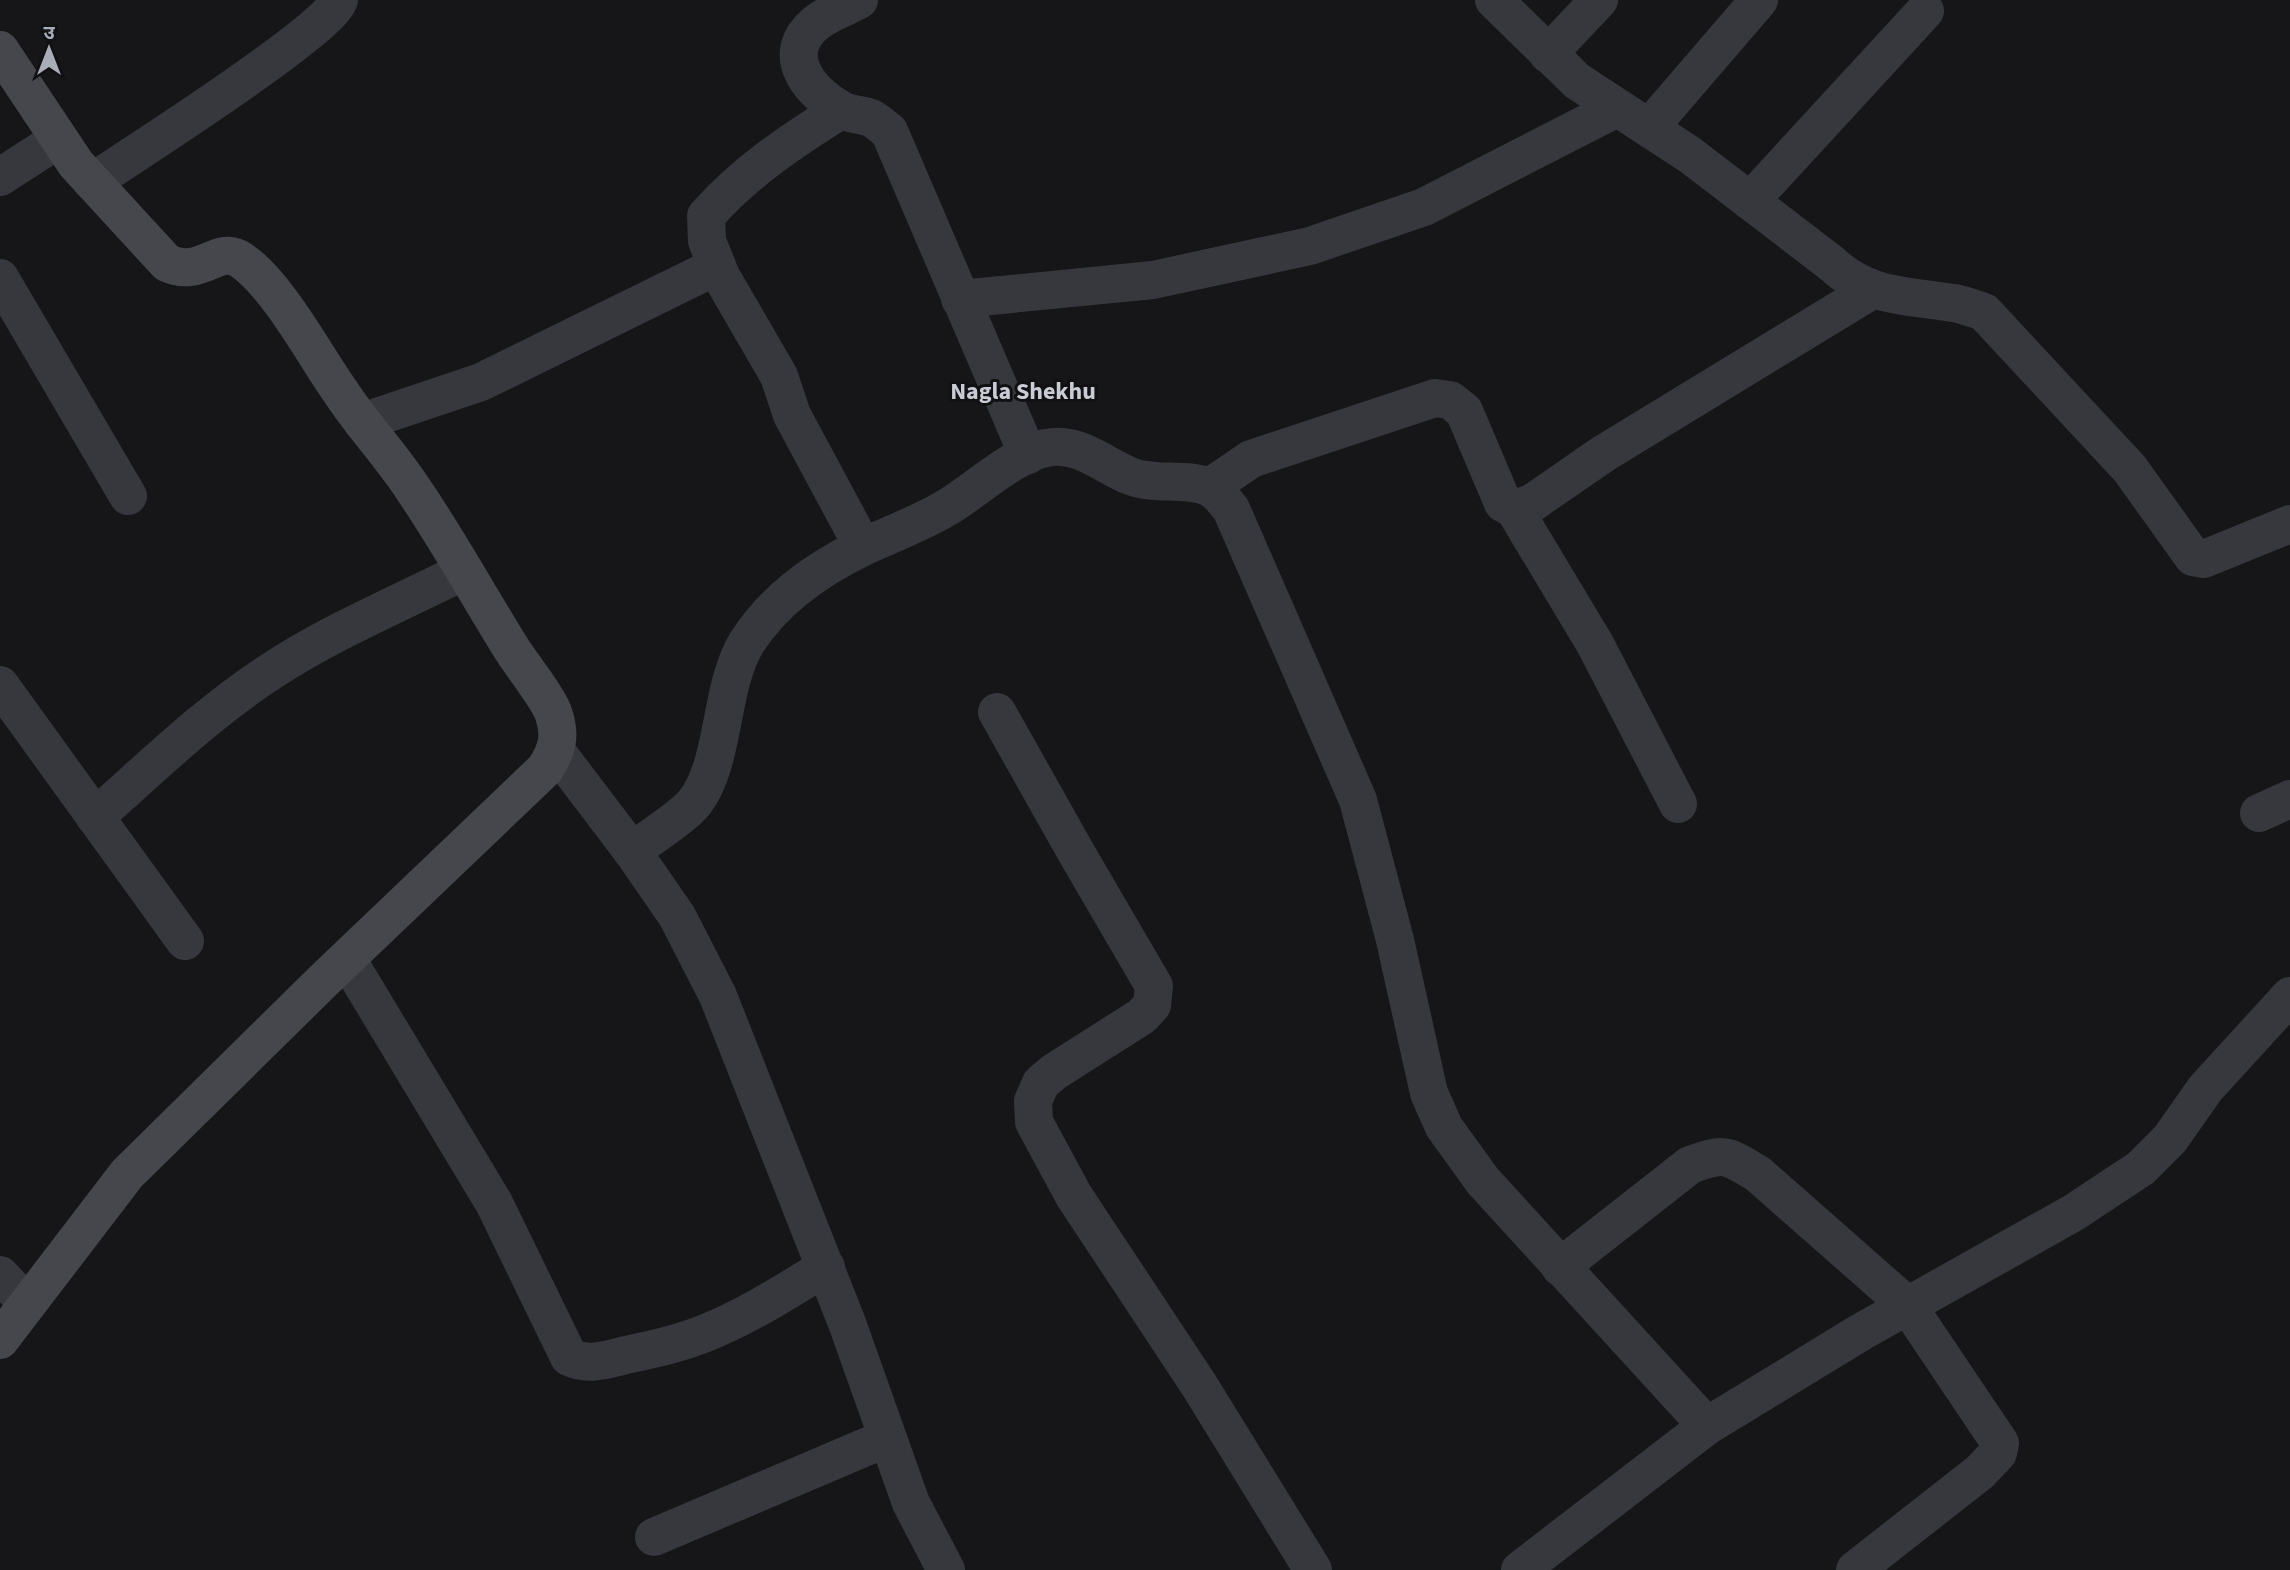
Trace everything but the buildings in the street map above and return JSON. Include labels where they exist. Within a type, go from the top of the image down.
[{"type":"street","points":[[92,182],[211,104],[337,8],[339,0]]},
{"type":"street","points":[[859,0],[816,23],[801,40],[797,57],[803,74],[816,91],[841,110],[872,118],[888,131],[1028,455]]},
{"type":"street","points":[[1494,0],[1577,81],[1690,155],[1831,263],[1846,278],[1872,290],[1912,299],[1955,303],[1984,312],[2130,469],[2193,556],[2204,559],[2290,524]]},
{"type":"street","points":[[1548,54],[1599,0]]},
{"type":"street","points":[[1649,128],[1759,0]]},
{"type":"street","points":[[1750,201],[1925,12]]},
{"type":"street","points":[[0,50],[76,164],[166,263],[179,269],[198,267],[217,257],[233,255],[243,261],[276,295],[341,394],[413,488],[527,675],[554,712],[558,730],[556,751],[545,769],[127,1174],[0,1340]]},
{"type":"street","points":[[960,299],[1153,280],[1310,246],[1424,207],[1617,108]]},
{"type":"street","points":[[841,110],[801,135],[724,195],[706,216],[707,241],[717,266],[779,376],[792,415],[863,547]]},
{"type":"street","points":[[0,177],[59,139]]},
{"type":"street","points":[[362,422],[481,382],[717,266]]},
{"type":"street","points":[[0,278],[128,496]]},
{"type":"street","points":[[1514,509],[1532,503],[1603,454],[1872,290]]},
{"type":"street","points":[[1210,488],[1226,474],[1251,459],[1435,398],[1450,400],[1464,411],[1503,503],[1514,509],[1595,645],[1678,804]]},
{"type":"street","points":[[632,851],[693,804],[707,783],[737,662],[748,641],[774,608],[803,582],[863,547],[907,529],[950,506],[1028,455],[1047,447],[1082,451],[1147,481],[1198,484],[1210,488],[1231,509],[1358,800],[1395,940],[1429,1093],[1444,1127],[1483,1181],[1707,1426]]},
{"type":"street","points":[[95,817],[226,703],[274,669],[464,571]]},
{"type":"street","points":[[1,688],[186,941]]},
{"type":"street","points":[[997,712],[1154,986],[1152,1005],[1142,1016],[1041,1083],[1033,1101],[1034,1122],[1074,1196],[1199,1385],[1313,1570]]},
{"type":"street","points":[[556,751],[632,851],[677,916],[718,996],[826,1267],[911,1503],[946,1570]]},
{"type":"street","points":[[347,959],[494,1203],[569,1357],[582,1363],[605,1360],[663,1347],[708,1332],[759,1307],[826,1267]]},
{"type":"street","points":[[1520,1570],[1707,1426],[1785,1377],[2073,1213],[2141,1168],[2169,1139],[2205,1089],[2290,996]]},
{"type":"street","points":[[1560,1267],[1690,1165],[1714,1156],[1730,1157],[1758,1174],[1908,1306],[2000,1443],[1998,1453],[1980,1472],[1855,1570]]},
{"type":"street","points":[[0,1275],[27,1303]]},
{"type":"street","points":[[654,1537],[887,1438]]},
{"type":"district","name":"Nagla Shekhu","points":[[1023,391]]}]
